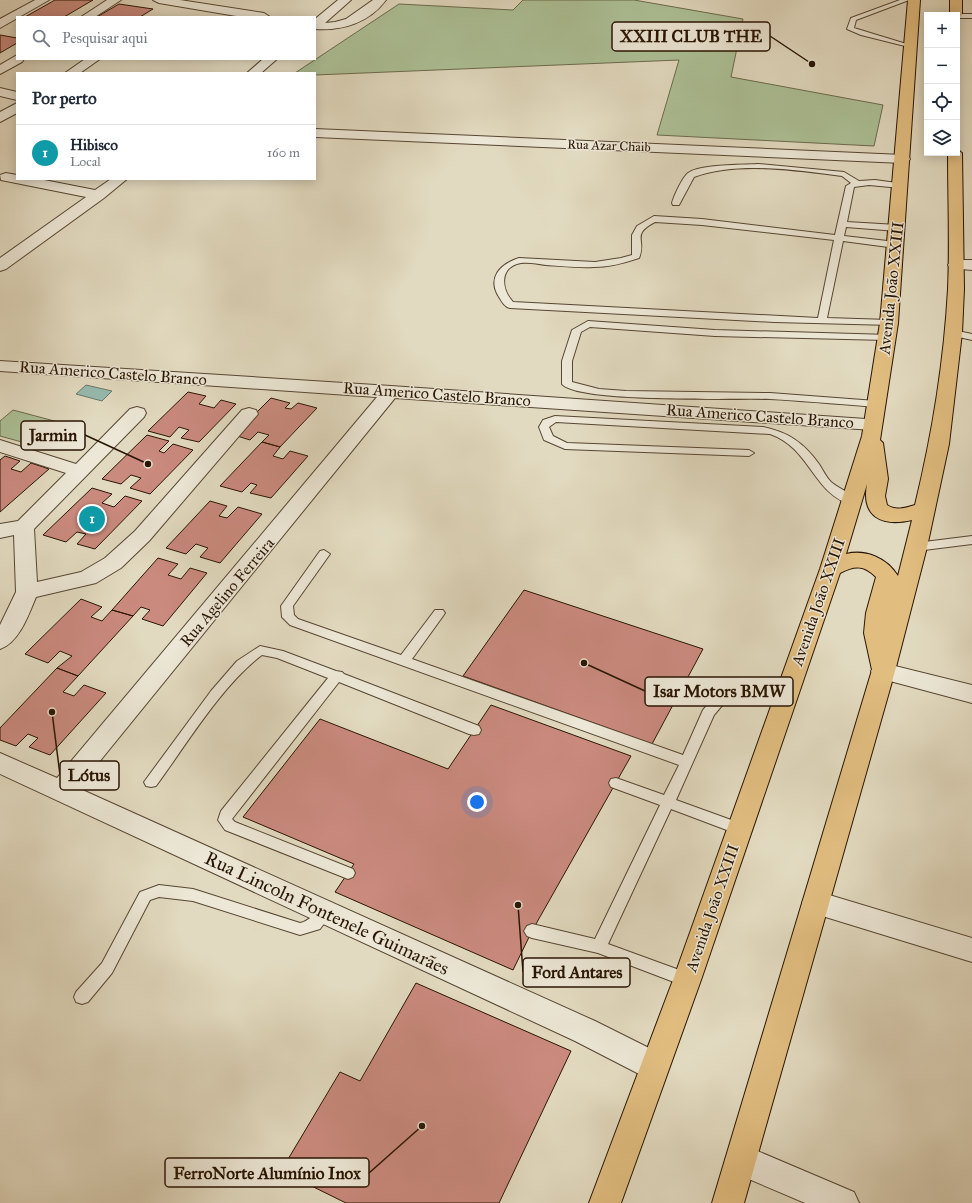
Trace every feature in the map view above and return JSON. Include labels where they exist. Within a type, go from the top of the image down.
[{"type":"main road","name":"Avenida João XXIII","points":[[605,1203],[654,1066],[687,980],[786,693],[831,569],[853,502],[873,430],[888,330],[903,159],[915,76],[911,46],[914,0]]},
{"type":"main road","points":[[956,0],[957,12]]},
{"type":"main road","points":[[728,1203],[883,671],[916,547],[938,444],[964,265],[955,156]]},
{"type":"main road","points":[[873,430],[878,479],[876,496],[877,508],[884,514],[896,516],[907,515],[924,509]]},
{"type":"main road","points":[[831,569],[843,561],[857,558],[868,561],[879,567],[887,576],[877,613],[875,633],[883,671]]},
{"type":"street","points":[[0,24],[43,0]]},
{"type":"street","points":[[89,16],[115,0]]},
{"type":"street","points":[[159,0],[186,2],[259,16]]},
{"type":"street","points":[[316,24],[346,0]]},
{"type":"street","points":[[316,25],[342,26],[365,12],[380,0]]},
{"type":"street","points":[[167,14],[186,2]]},
{"type":"street","points":[[0,70],[16,60]]},
{"type":"street","points":[[73,72],[92,60]]},
{"type":"street","points":[[254,72],[270,60]]},
{"type":"street","points":[[0,92],[16,96]]},
{"type":"street","points":[[0,118],[16,108]]},
{"type":"street","name":"Rua Azar Chaib","points":[[316,133],[903,159]]},
{"type":"street","points":[[27,180],[99,195]]},
{"type":"street","points":[[0,266],[119,180]]},
{"type":"street","name":"Rua Americo Castelo Branco","points":[[0,366],[391,391],[873,430]]},
{"type":"street","name":"Rua Agelino Ferreira","points":[[60,792],[221,599],[391,391]]},
{"type":"street","points":[[0,531],[24,527],[136,413]]},
{"type":"street","points":[[27,592],[88,578],[113,563],[142,536],[249,414]]},
{"type":"street","points":[[0,446],[79,471]]},
{"type":"street","points":[[0,641],[19,612],[27,592],[24,527]]},
{"type":"street","points":[[883,671],[972,694]]},
{"type":"street","name":"Rua Lincoln Fontenele Guimarães","points":[[0,763],[60,792],[585,1031],[654,1066]]},
{"type":"street","points":[[816,903],[972,950]]},
{"type":"street","points":[[741,1160],[843,1203]]},
{"type":"lane","points":[[906,0],[853,19],[850,28],[863,34],[911,46]]},
{"type":"lane","points":[[960,16],[972,16]]},
{"type":"lane","points":[[676,203],[678,196],[691,175],[708,169],[758,166],[829,172],[844,174],[857,183]]},
{"type":"lane","points":[[822,320],[838,237],[843,224],[848,190],[850,186],[857,183],[901,186]]},
{"type":"lane","points":[[888,330],[822,320],[510,305],[502,297],[498,282],[502,269],[511,262],[522,260],[600,264],[626,261],[636,256],[636,235],[641,226],[654,219],[702,222],[896,245]]},
{"type":"lane","points":[[843,224],[897,228]]},
{"type":"lane","points":[[876,404],[755,396],[649,394],[585,390],[571,388],[567,384],[567,362],[577,330],[588,324],[715,333],[888,330]]},
{"type":"lane","points":[[953,333],[972,337]]},
{"type":"lane","points":[[749,453],[565,446],[548,438],[544,427],[547,422],[554,419],[597,422],[657,423],[763,430],[780,433],[789,437],[799,447],[816,466],[824,481],[853,502]]},
{"type":"lane","points":[[916,547],[972,540]]},
{"type":"lane","points":[[324,554],[287,606],[288,617],[294,622],[687,762]]},
{"type":"lane","points":[[403,662],[439,613]]},
{"type":"lane","points":[[151,782],[216,694],[241,664],[260,650],[279,654],[338,676],[474,730]]},
{"type":"lane","points":[[338,676],[226,815],[225,820],[230,826],[348,874]]},
{"type":"lane","points":[[599,947],[687,762],[708,713],[720,699],[730,692],[748,689],[786,693]]},
{"type":"lane","points":[[616,783],[740,829]]},
{"type":"lane","points":[[82,997],[107,968],[145,896],[159,891],[192,895],[300,929],[309,928],[318,924],[325,913]]},
{"type":"lane","points":[[532,931],[599,947],[687,980]]},
{"type":"green space","points":[[523,0],[634,0],[743,19],[731,77],[883,105],[874,146],[657,135],[679,60],[316,75],[316,72],[297,72],[399,4],[513,10]]},
{"type":"green space","points":[[13,410],[73,426],[47,449],[0,436],[0,421]]},
{"type":"water","points":[[86,385],[112,391],[102,401],[76,394]]},
{"type":"building","points":[[55,0],[93,0],[66,16],[27,16]]},
{"type":"building","points":[[119,4],[153,9],[142,16],[99,16]]},
{"type":"building","points":[[0,35],[16,38],[16,44],[0,53]]},
{"type":"building","points":[[188,392],[206,396],[199,404],[214,408],[221,400],[236,404],[199,442],[181,438],[189,430],[179,427],[170,437],[148,431]]},
{"type":"building","points":[[271,398],[290,403],[285,408],[291,409],[298,403],[317,408],[280,447],[262,442],[269,435],[258,432],[250,440],[234,435]]},
{"type":"building","points":[[147,435],[169,441],[159,451],[164,453],[173,444],[193,450],[150,494],[130,488],[141,478],[131,475],[121,484],[102,479]]},
{"type":"building","points":[[262,442],[280,447],[273,456],[283,459],[290,451],[308,456],[271,498],[250,493],[257,485],[251,483],[242,492],[220,486]]},
{"type":"building","points":[[5,456],[20,461],[11,469],[21,472],[31,463],[49,469],[0,512],[0,460]]},
{"type":"building","points":[[92,488],[112,494],[102,503],[114,507],[125,496],[142,501],[95,549],[77,544],[86,534],[77,532],[66,542],[43,535]]},
{"type":"building","points":[[210,501],[227,506],[219,516],[227,518],[238,507],[262,514],[220,563],[200,557],[208,548],[196,544],[186,554],[166,548]]},
{"type":"building","points":[[158,558],[178,564],[168,575],[181,579],[190,568],[207,573],[163,626],[142,619],[150,610],[141,607],[133,616],[112,610]]},
{"type":"building","points":[[524,590],[703,649],[652,744],[463,676]]},
{"type":"building","points":[[81,599],[102,607],[91,617],[102,621],[112,610],[133,616],[78,676],[57,668],[72,656],[60,651],[48,663],[25,654]]},
{"type":"building","points":[[57,668],[78,676],[63,692],[74,696],[84,685],[106,693],[50,755],[29,747],[38,738],[28,734],[16,746],[0,740],[0,728]]},
{"type":"building","points":[[491,705],[631,756],[532,931],[513,970],[335,892],[354,864],[243,817],[320,719],[448,769]]},
{"type":"building","points":[[416,983],[571,1051],[499,1203],[346,1203],[281,1171],[340,1072],[360,1081]]},
{"type":"place","name":"XXIII CLUB THE","points":[[812,64]]},
{"type":"place","name":"Jarmin","points":[[148,464]]},
{"type":"place","name":"Hibisco","points":[[92,519]]},
{"type":"place","name":"Isar Motors BMW","points":[[584,663]]},
{"type":"place","name":"Lótus","points":[[52,712]]},
{"type":"place","name":"Ford Antares","points":[[518,905]]},
{"type":"place","name":"FerroNorte Alumínio Inox","points":[[422,1126]]}]
